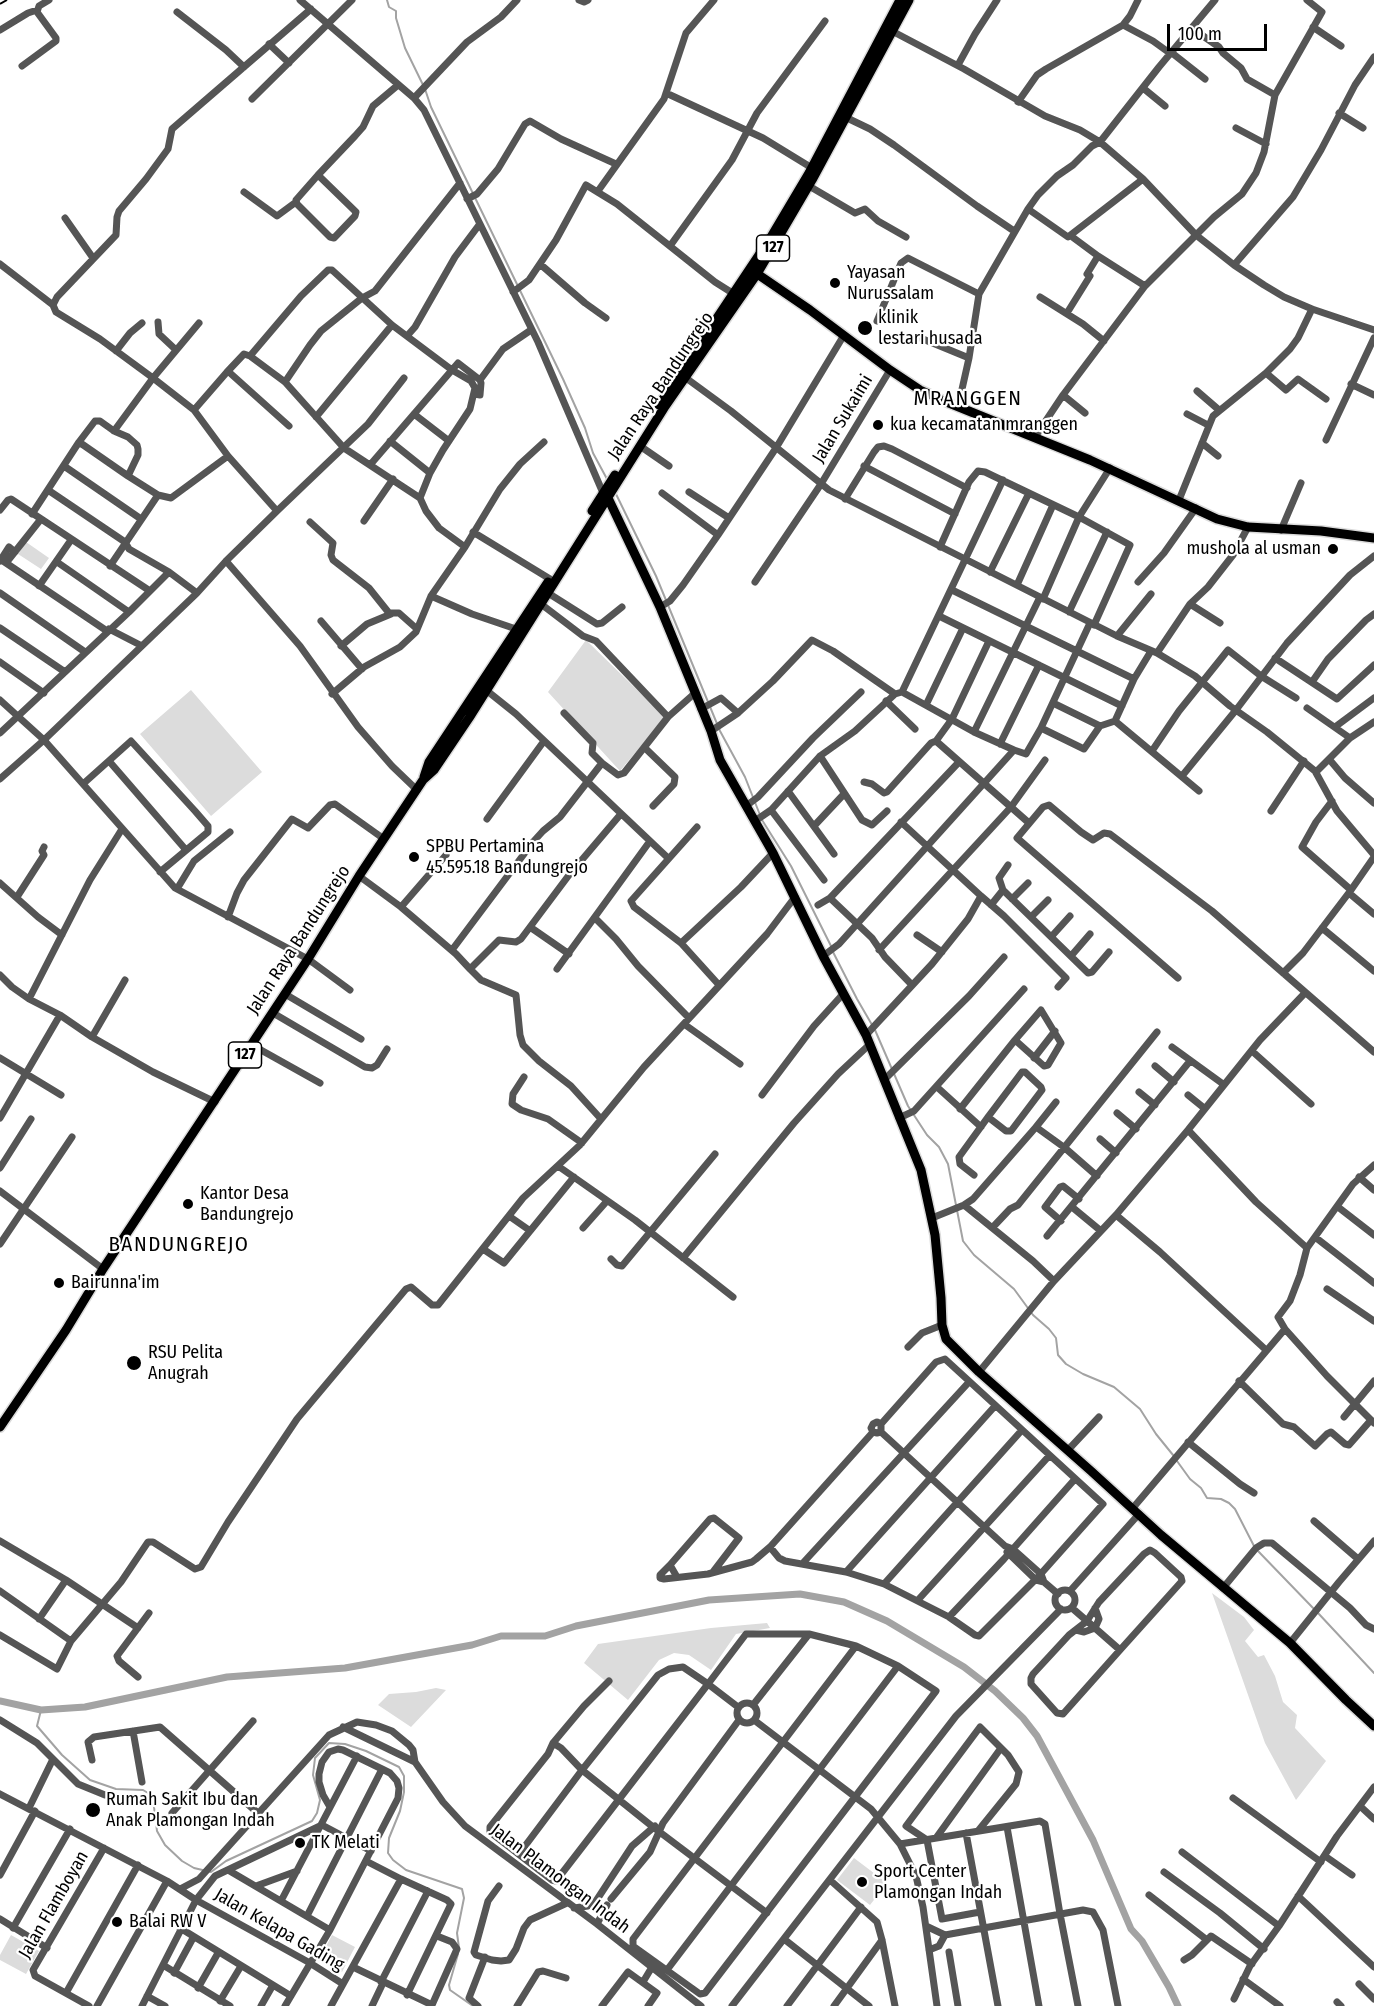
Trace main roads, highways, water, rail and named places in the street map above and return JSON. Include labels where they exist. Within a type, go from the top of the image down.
[{"type":"main road","name":"Jalan Raya Bandungrejo","points":[[790,211],[809,186],[845,117],[889,30],[900,0]]},
{"type":"main road","name":"Jalan Raya Bandungrejo","points":[[423,780],[429,762],[516,629],[554,577],[703,345],[754,271],[790,211],[889,30],[909,0]]},
{"type":"main road","name":"Jalan Raya Bandungrejo","points":[[615,480],[686,378],[734,294],[754,271]]},
{"type":"main road","points":[[754,271],[890,370],[920,390],[958,407],[1110,468],[1230,524],[1281,530],[1321,531],[1374,538]]},
{"type":"main road","points":[[607,493],[664,604],[695,693],[716,728],[720,760],[748,804],[760,818],[772,853],[825,954],[843,994],[889,1075],[921,1170],[932,1218],[942,1325],[947,1342],[1135,1511],[1290,1643],[1374,1726]]},
{"type":"main road","name":"Jalan Raya Bandungrejo","points":[[0,1427],[273,1013],[359,876],[423,780],[434,770],[548,593],[554,577]]},
{"type":"waterway","points":[[387,0],[389,7],[396,11],[405,48],[431,107],[563,379],[585,428],[593,453],[607,479]]},
{"type":"waterway","points":[[615,492],[656,576],[720,731],[745,777],[760,815]]},
{"type":"waterway","points":[[762,820],[791,866],[831,946]]},
{"type":"waterway","points":[[833,952],[875,1030],[908,1106],[927,1135],[939,1147],[948,1164],[963,1241],[974,1255],[1014,1289],[1033,1315],[1049,1329],[1056,1338],[1058,1355],[1066,1364],[1114,1387],[1140,1409],[1173,1455]]},
{"type":"waterway","points":[[1177,1461],[1207,1498],[1221,1499],[1235,1509],[1254,1546]]},
{"type":"waterway","points":[[1257,1550],[1314,1609]]},
{"type":"waterway","points":[[0,1701],[41,1710],[85,1707],[227,1677],[345,1668],[472,1645],[501,1636],[545,1636],[576,1626],[709,1600],[800,1594],[844,1602],[887,1621],[964,1667],[995,1691],[1023,1718],[1037,1736],[1093,1840],[1131,1929],[1142,1941],[1178,2006]]},
{"type":"waterway","points":[[1318,1613],[1374,1673]]},
{"type":"waterway","points":[[41,1710],[37,1726],[62,1755],[90,1780],[116,1789],[143,1790],[148,1793],[153,1799],[157,1831],[165,1845],[182,1861],[194,1868],[211,1872],[226,1861],[312,1821],[317,1813],[320,1800],[313,1775],[315,1758],[329,1743],[345,1744],[366,1751],[399,1767],[404,1776],[404,1792],[400,1811],[389,1838],[388,1853],[406,1870],[462,1889],[464,1898],[457,1933],[459,1948]]},
{"type":"waterway","points":[[458,1954],[449,1985],[450,1990],[473,2006]]},
{"type":"railway","points":[[0,4],[7,0]]},
{"type":"place","name":"Yayasan Nurussalam","points":[[835,283]]},
{"type":"place","name":"klinik lestari husada","points":[[865,328]]},
{"type":"place","name":"kua kecamatan mranggen","points":[[878,425]]},
{"type":"place","name":"mushola al usman","points":[[1333,549]]},
{"type":"place","name":"SPBU Pertamina 45.595.18 Bandungrejo","points":[[414,857]]},
{"type":"place","name":"Kantor Desa Bandungrejo","points":[[188,1204]]},
{"type":"place","name":"Bairunna'im","points":[[59,1283]]},
{"type":"place","name":"RSU Pelita Anugrah","points":[[134,1363]]},
{"type":"place","name":"Rumah Sakit Ibu dan Anak Plamongan Indah","points":[[93,1810]]},
{"type":"place","name":"TK Melati","points":[[300,1843]]},
{"type":"place","name":"Sport Center Plamongan Indah","points":[[862,1882]]},
{"type":"place","name":"Balai RW V","points":[[117,1922]]},
{"type":"district","name":"MRANGGEN","points":[[968,399]]},
{"type":"district","name":"BANDUNGREJO","points":[[179,1245]]}]
